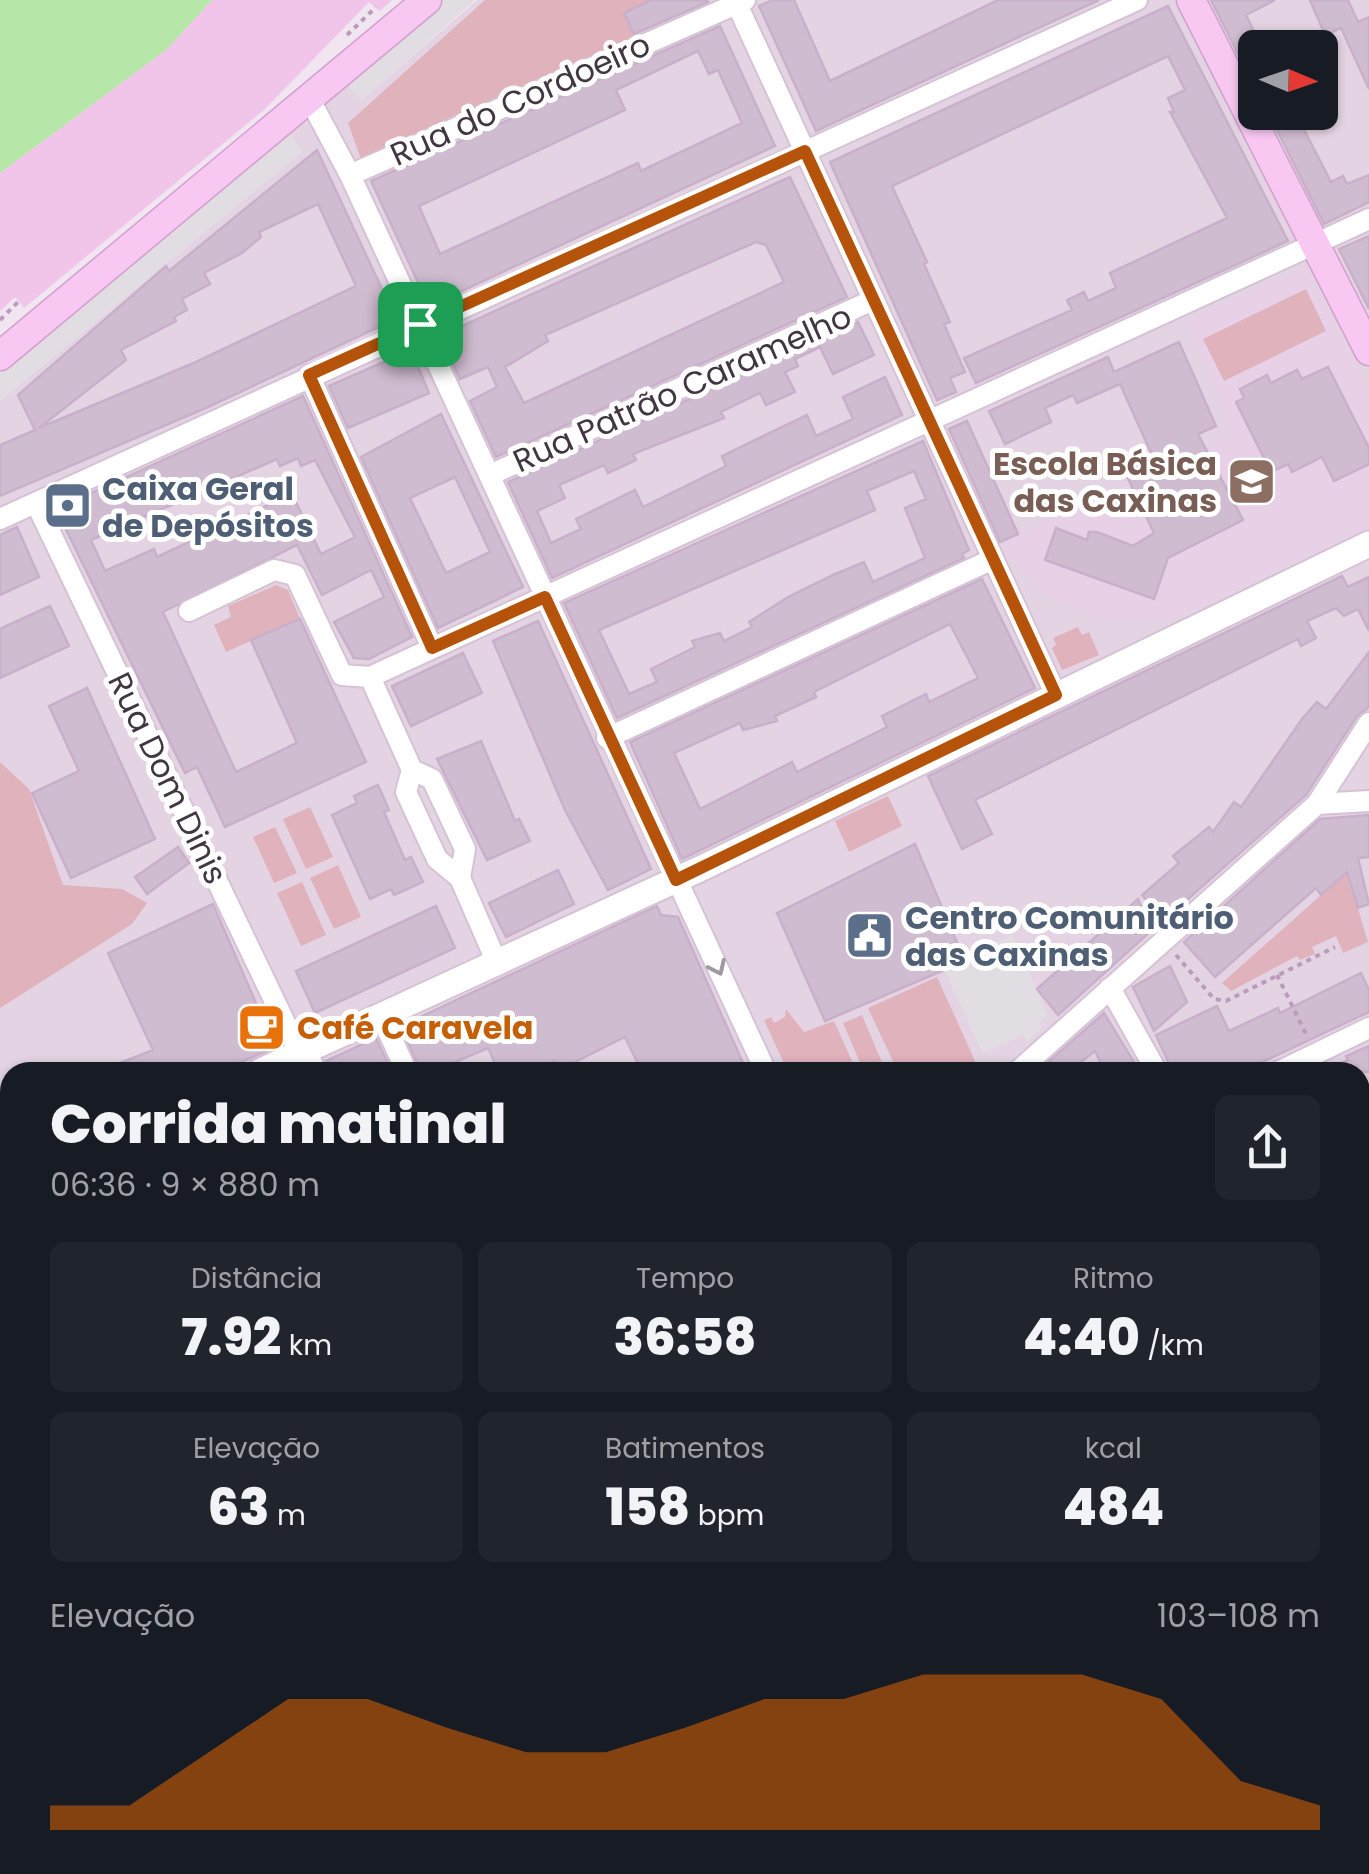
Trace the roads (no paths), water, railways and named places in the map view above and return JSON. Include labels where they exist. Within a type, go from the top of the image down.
[{"type":"main road","points":[[0,356],[426,0]]},
{"type":"main road","points":[[1191,0],[1369,351]]},
{"type":"street","points":[[0,519],[1137,0]]},
{"type":"street","points":[[739,1],[1056,695]]},
{"type":"street","name":"Rua do Cordoeiro","points":[[350,175],[739,1]]},
{"type":"street","points":[[310,100],[420,324],[607,738],[761,1062]]},
{"type":"street","points":[[189,611],[274,570],[287,570],[295,575],[342,675],[370,677],[1369,220]]},
{"type":"street","name":"Rua Patrão Caramelho","points":[[490,474],[873,300]]},
{"type":"street","points":[[309,375],[432,648]]},
{"type":"street","name":"Rua Dom Dinis","points":[[36,503],[308,1059]]},
{"type":"street","points":[[308,1059],[381,1016],[676,880],[1369,544]]},
{"type":"street","points":[[607,738],[993,558]]},
{"type":"street","points":[[370,677],[412,770],[432,780],[464,849],[460,878]]},
{"type":"street","points":[[1364,729],[1369,757]]},
{"type":"street","points":[[1027,1062],[1318,804],[1364,729]]},
{"type":"street","points":[[412,770],[406,792],[437,859],[460,878],[497,963]]},
{"type":"street","points":[[1318,804],[1369,801]]},
{"type":"street","points":[[1110,988],[1151,1062]]},
{"type":"street","points":[[381,1016],[402,1062]]},
{"type":"street","points":[[1299,1062],[1369,1028]]},
{"type":"place","name":"Escola Básica das Caxinas","points":[[1252,481]]},
{"type":"place","name":"Caixa Geral de Depósitos","points":[[67,506]]},
{"type":"place","name":"Centro Comunitário das Caxinas","points":[[870,935]]},
{"type":"place","name":"Café Caravela","points":[[262,1027]]}]
